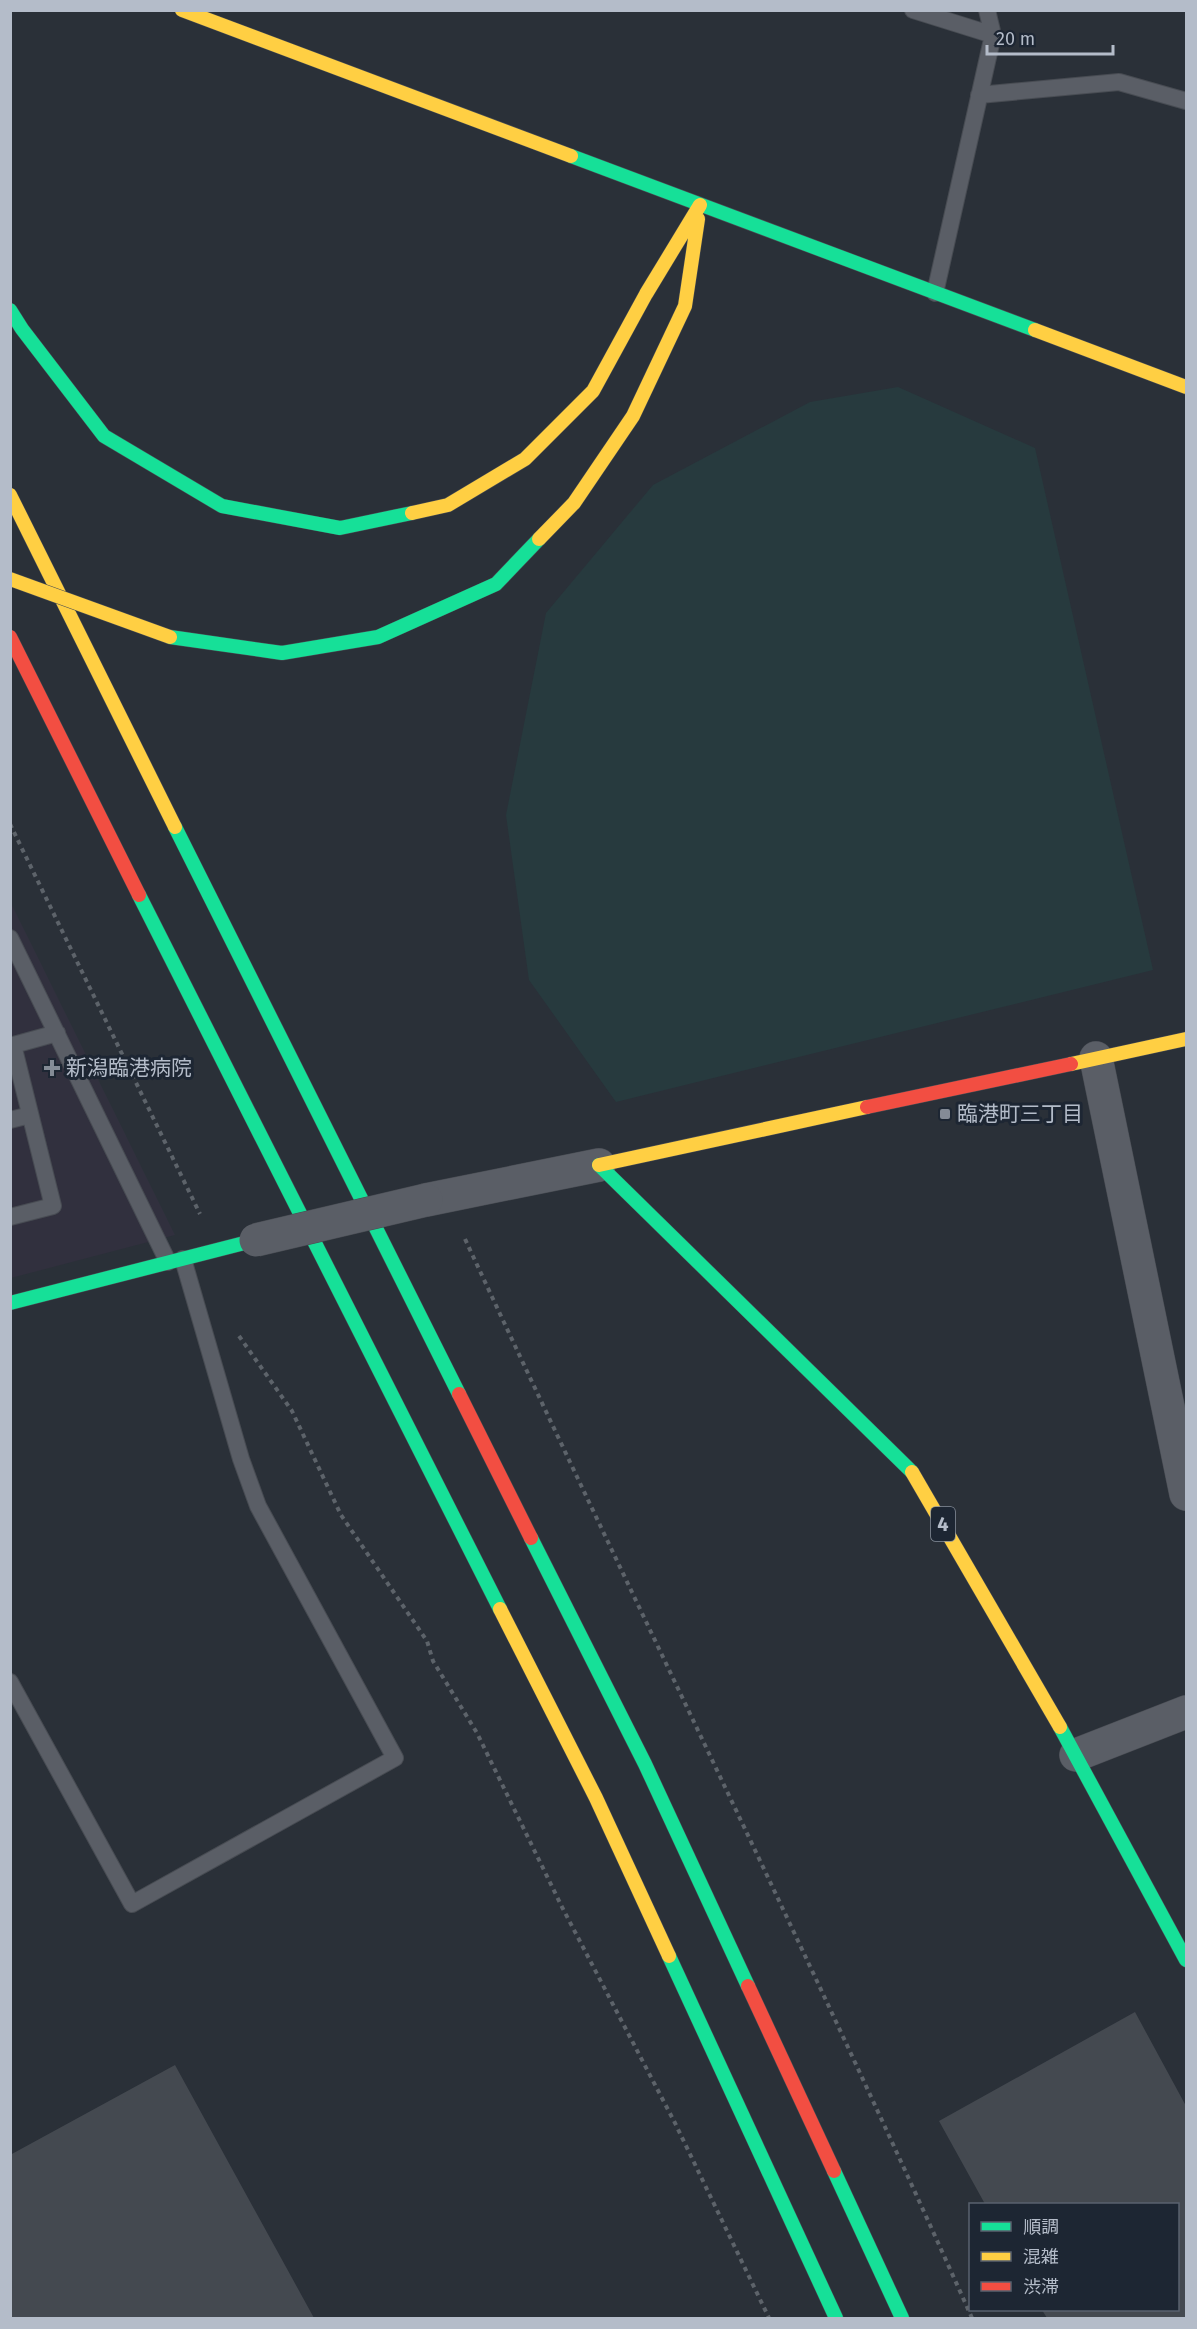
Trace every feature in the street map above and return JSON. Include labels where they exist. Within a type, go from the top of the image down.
[{"type":"street","points":[[182,10],[1186,387]]},
{"type":"street","points":[[10,310],[104,436],[222,506],[340,528],[448,505],[525,459],[593,391],[646,294],[700,205]]},
{"type":"street","points":[[10,579],[170,637],[282,653],[378,637],[496,584],[574,503],[633,416],[685,306],[700,205]]},
{"type":"street","points":[[10,495],[249,978],[645,1764],[902,2319]]},
{"type":"street","points":[[10,637],[597,1798],[836,2319]]},
{"type":"street","points":[[10,1303],[175,1260],[426,1200],[1186,1039]]},
{"type":"street","points":[[1096,1058],[1186,1494]]},
{"type":"street","name":"4","points":[[599,1165],[910,1468],[1076,1755],[1186,1960]]},
{"type":"street","points":[[1076,1755],[1186,1712]]},
{"type":"lane","points":[[913,10],[993,35]]},
{"type":"lane","points":[[935,293],[993,35],[987,10]]},
{"type":"lane","points":[[979,95],[1119,82],[1186,101]]},
{"type":"lane","points":[[10,938],[175,1260],[258,1506],[395,1758],[132,1904],[10,1682]]},
{"type":"lane","points":[[10,1217],[53,1206],[12,1046],[57,1033]]},
{"type":"lane","points":[[10,1120],[30,1115]]},
{"type":"path","points":[[10,824],[204,1223]]},
{"type":"path","points":[[465,1239],[586,1500],[885,2124],[972,2319]]},
{"type":"path","points":[[234,1329],[292,1411],[341,1515],[427,1641],[433,1661],[477,1733],[562,1907],[675,2123],[770,2319]]},
{"type":"shaded area","name":"新潟臨港病院","points":[[10,901],[175,1235],[11,1278],[10,1278]]},
{"type":"green space","points":[[898,387],[1035,448],[1153,970],[616,1102],[529,980],[506,815],[546,613],[653,485],[810,402]]},
{"type":"building","points":[[1135,2012],[1186,2106],[1186,2318],[1047,2318],[1043,2311],[1179,2311],[1179,2203],[984,2203],[939,2121]]},
{"type":"building","points":[[175,2065],[314,2318],[10,2318],[10,2155]]},
{"type":"traffic: fast","points":[[571,156],[1035,330]]},
{"type":"traffic: fast","points":[[10,310],[104,436],[222,506],[340,528],[412,513]]},
{"type":"traffic: fast","points":[[170,637],[282,653],[378,637],[496,584],[539,539]]},
{"type":"traffic: fast","points":[[175,827],[459,1394]]},
{"type":"traffic: fast","points":[[139,895],[500,1609]]},
{"type":"traffic: fast","points":[[599,1165],[912,1472]]},
{"type":"traffic: fast","points":[[10,1303],[256,1240]]},
{"type":"traffic: fast","points":[[531,1538],[645,1764],[748,1986]]},
{"type":"traffic: fast","points":[[1060,1727],[1186,1960]]},
{"type":"traffic: fast","points":[[669,1956],[836,2318]]},
{"type":"traffic: fast","points":[[834,2171],[902,2318]]},
{"type":"traffic: slow","points":[[182,10],[571,156]]},
{"type":"traffic: slow","points":[[412,513],[448,505],[525,459],[593,391],[646,294],[700,205]]},
{"type":"traffic: slow","points":[[539,539],[574,503],[633,416],[685,306],[698,219]]},
{"type":"traffic: slow","points":[[1035,330],[1186,387]]},
{"type":"traffic: slow","points":[[10,495],[175,827]]},
{"type":"traffic: slow","points":[[10,579],[170,637]]},
{"type":"traffic: slow","points":[[1071,1064],[1186,1039]]},
{"type":"traffic: slow","points":[[599,1165],[867,1107]]},
{"type":"traffic: slow","points":[[912,1472],[1060,1727]]},
{"type":"traffic: slow","points":[[500,1609],[596,1798],[669,1956]]},
{"type":"traffic: jam","points":[[10,637],[139,895]]},
{"type":"traffic: jam","points":[[867,1107],[1071,1064]]},
{"type":"traffic: jam","points":[[459,1394],[531,1538]]},
{"type":"traffic: jam","points":[[748,1986],[834,2171]]},
{"type":"place","name":"新潟臨港病院","points":[[52,1068]]},
{"type":"place","name":"臨港町三丁目","points":[[945,1114]]}]
